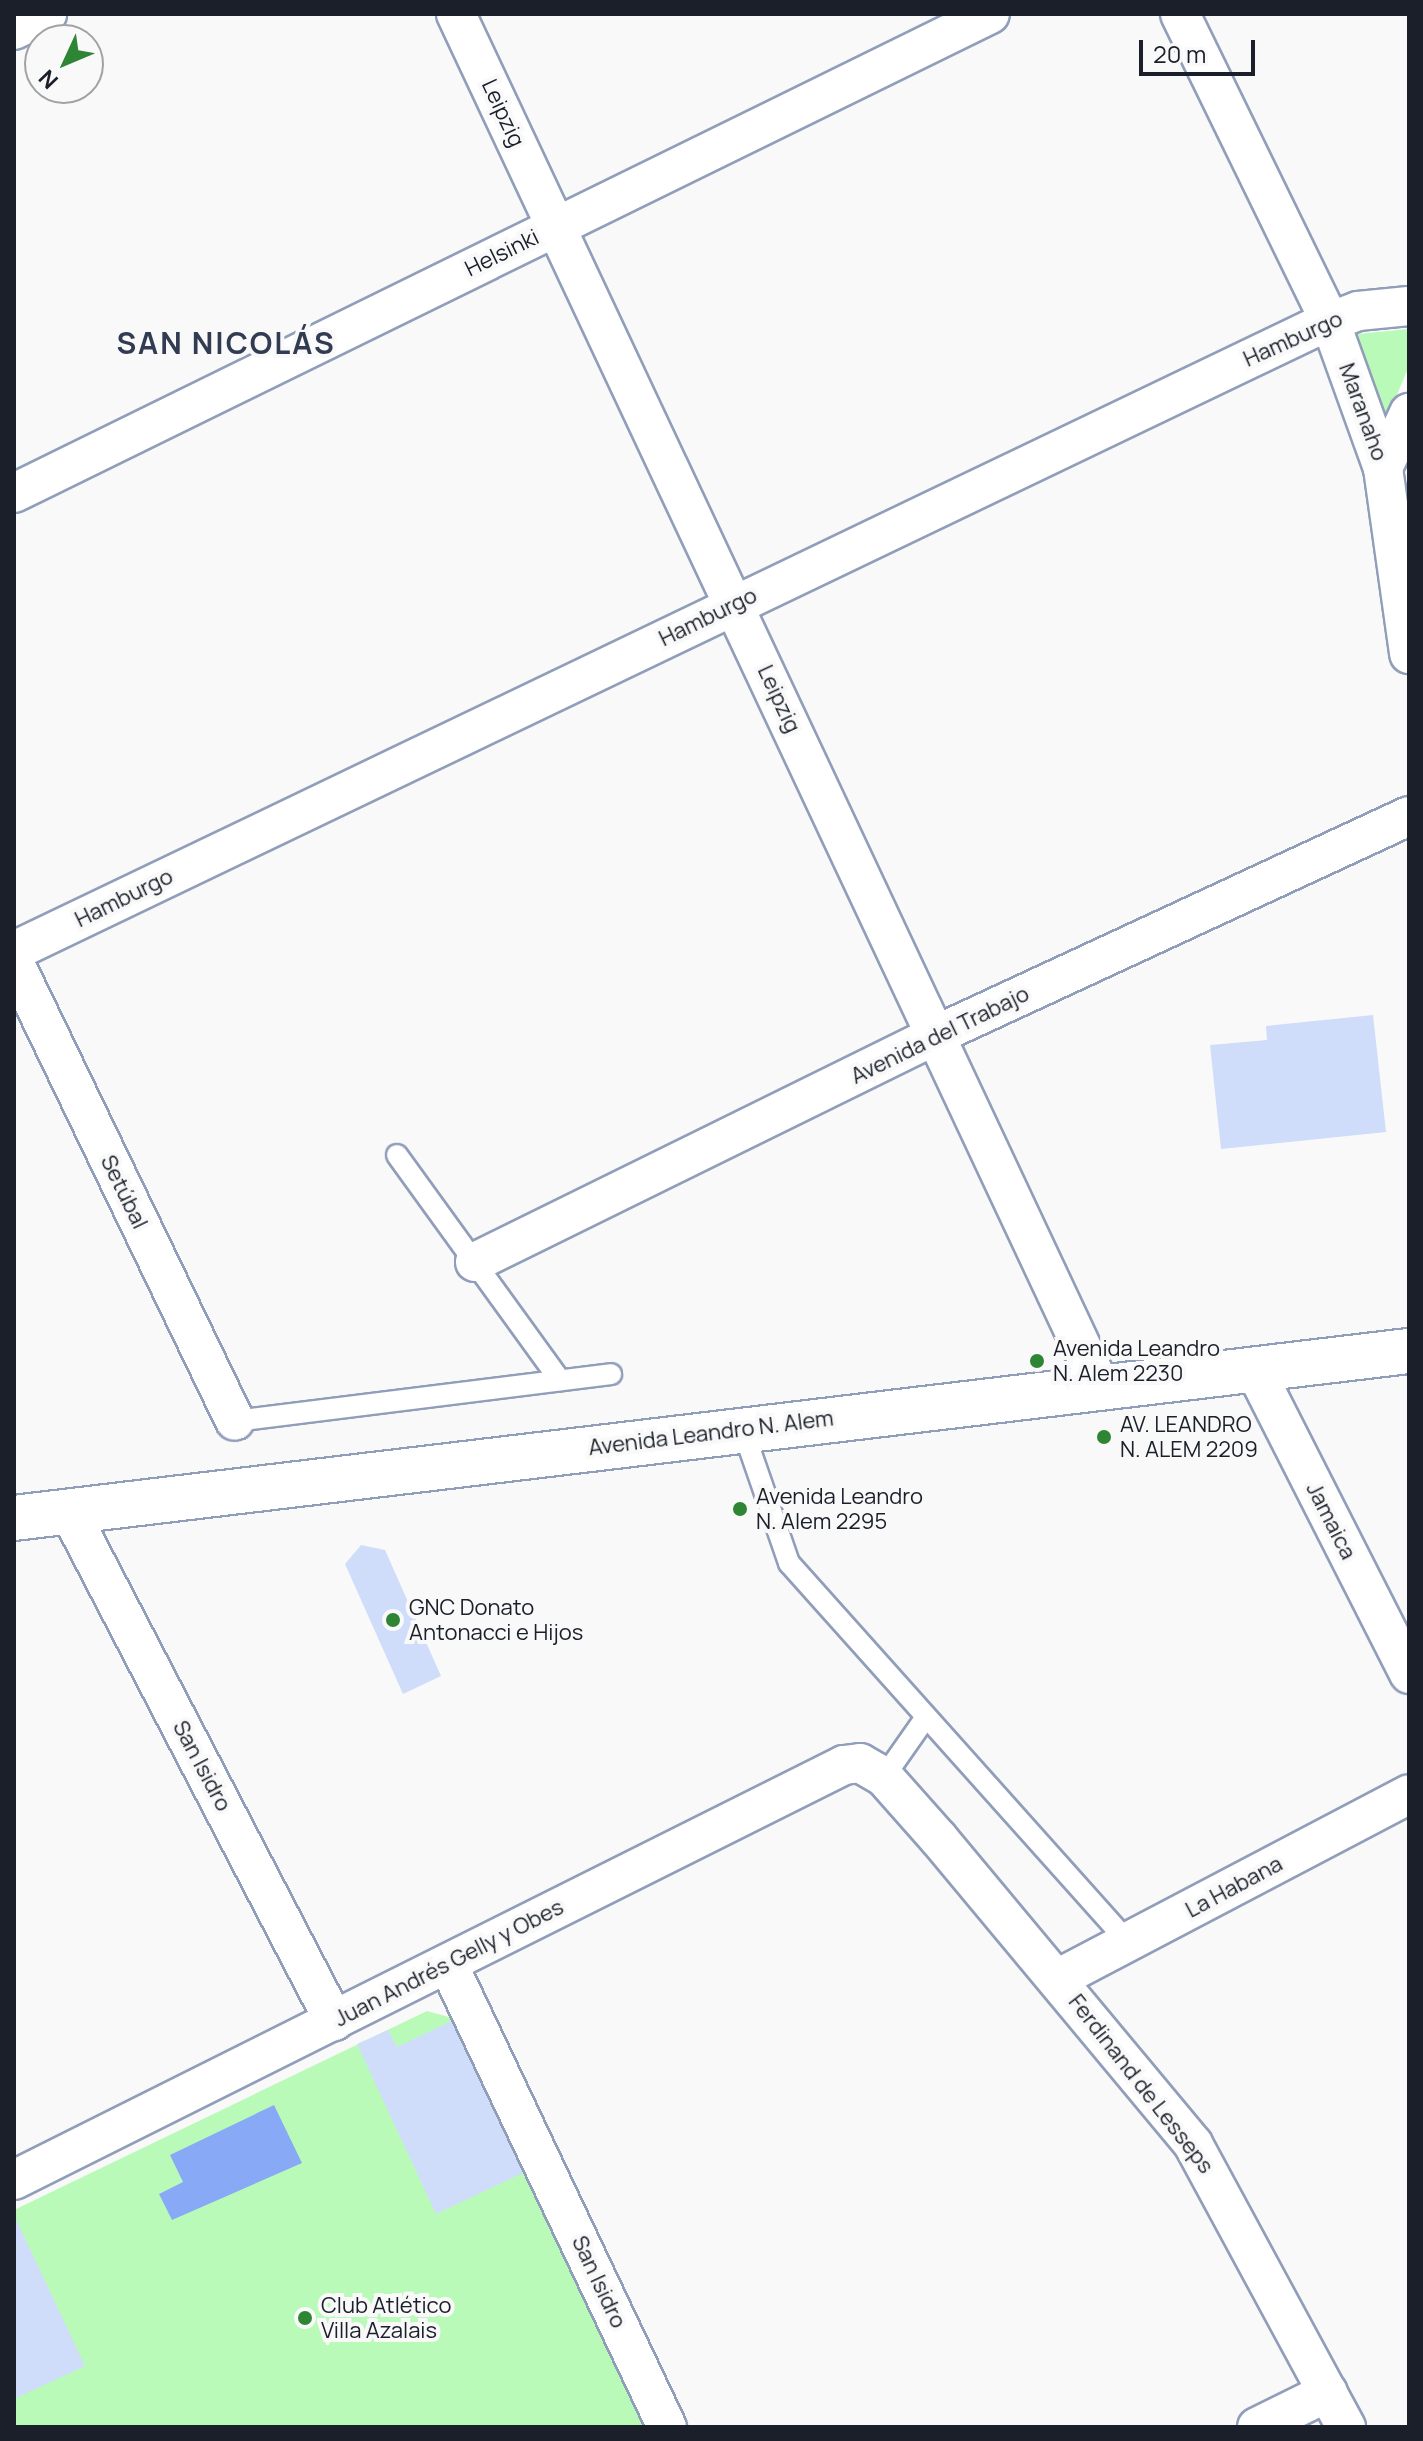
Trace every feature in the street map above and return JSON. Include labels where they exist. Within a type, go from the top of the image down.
[{"type":"main road","name":"Avenida Leandro N. Alem","points":[[14,1518],[1409,1351]]},
{"type":"street","points":[[14,30],[47,14]]},
{"type":"street","name":"Leipzig","points":[[456,14],[1100,1386]]},
{"type":"street","name":"Helsinki","points":[[14,493],[990,14]]},
{"type":"street","name":"Maranaho","points":[[1180,14],[1330,321],[1383,468],[1404,559],[1409,654]]},
{"type":"street","name":"Hamburgo","points":[[14,951],[1330,321],[1409,306]]},
{"type":"street","points":[[1383,468],[1409,413]]},
{"type":"street","name":"Avenida del Trabajo","points":[[475,1262],[934,1036],[1409,816]]},
{"type":"street","name":"Setúbal","points":[[14,962],[235,1421]]},
{"type":"street","name":"Jamaica","points":[[1254,1368],[1409,1674]]},
{"type":"street","name":"San Isidro","points":[[69,1511],[334,2021]]},
{"type":"street","name":"Juan Andrés Gelly y Obes","points":[[14,2180],[844,1765],[860,1763],[884,1777]]},
{"type":"street","name":"Ferdinand de Lesseps","points":[[884,1777],[1059,1978],[1193,2144],[1346,2427]]},
{"type":"street","name":"La Habana","points":[[1059,1978],[1409,1794]]},
{"type":"street","name":"San Isidro","points":[[448,1964],[667,2427]]},
{"type":"street","points":[[1257,2427],[1328,2392]]},
{"type":"lane","points":[[397,1155],[560,1380]]},
{"type":"lane","points":[[235,1421],[611,1374]]},
{"type":"lane","points":[[743,1430],[789,1563],[1128,1942]]},
{"type":"lane","points":[[884,1777],[926,1717]]},
{"type":"green space","points":[[1409,329],[1409,366],[1385,423],[1347,335]]},
{"type":"green space","name":"Club Atlético Villa Azalais","points":[[427,2011],[456,2019],[646,2427],[14,2427],[14,2210]]},
{"type":"water","points":[[274,2105],[302,2163],[172,2220],[159,2194],[183,2182],[170,2155]]},
{"type":"building","points":[[1373,1015],[1386,1132],[1221,1149],[1210,1045],[1267,1040],[1266,1026]]},
{"type":"building","name":"GNC Donato Antonacci e Hijos","points":[[361,1545],[385,1550],[441,1676],[403,1694],[345,1564]]},
{"type":"building","points":[[456,2019],[527,2171],[436,2214],[357,2044],[388,2030],[397,2047]]},
{"type":"building","points":[[14,2215],[85,2366],[14,2399]]},
{"type":"place","name":"Avenida Leandro N. Alem 2230","points":[[1037,1361]]},
{"type":"place","name":"AV. LEANDRO N. ALEM 2209","points":[[1104,1437]]},
{"type":"place","name":"Avenida Leandro N. Alem 2295","points":[[740,1509]]},
{"type":"place","name":"GNC Donato Antonacci e Hijos","points":[[393,1620]]},
{"type":"place","name":"Club Atlético Villa Azalais","points":[[305,2318]]},
{"type":"district","name":"SAN NICOLÁS","points":[[226,343]]}]
